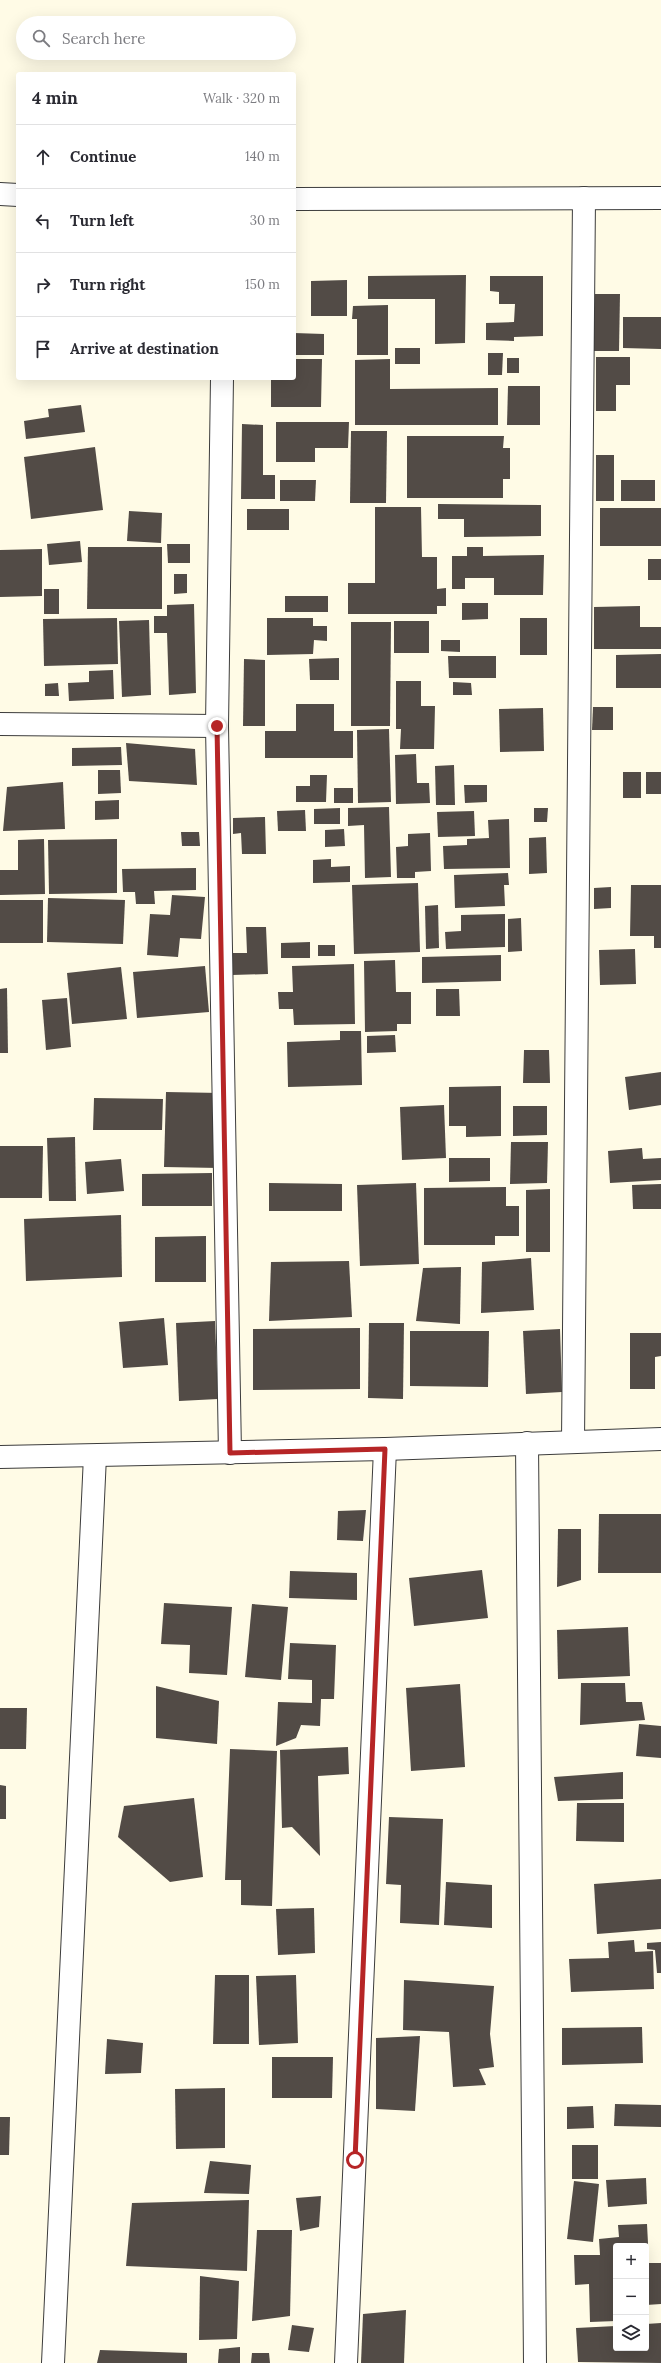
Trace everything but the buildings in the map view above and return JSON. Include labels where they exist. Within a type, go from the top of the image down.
[{"type":"street","points":[[0,194],[16,194]]},
{"type":"street","points":[[573,1442],[584,198]]},
{"type":"street","points":[[296,199],[661,198]]},
{"type":"street","points":[[222,380],[217,726],[230,1453]]},
{"type":"street","points":[[0,724],[217,726]]},
{"type":"street","points":[[0,1457],[385,1449],[661,1439]]},
{"type":"street","points":[[527,1443],[535,2363]]},
{"type":"street","points":[[346,2363],[385,1449]]},
{"type":"street","points":[[53,2363],[95,1456]]},
{"type":"route","points":[[217,726],[230,1453],[385,1449],[355,2160]]}]
